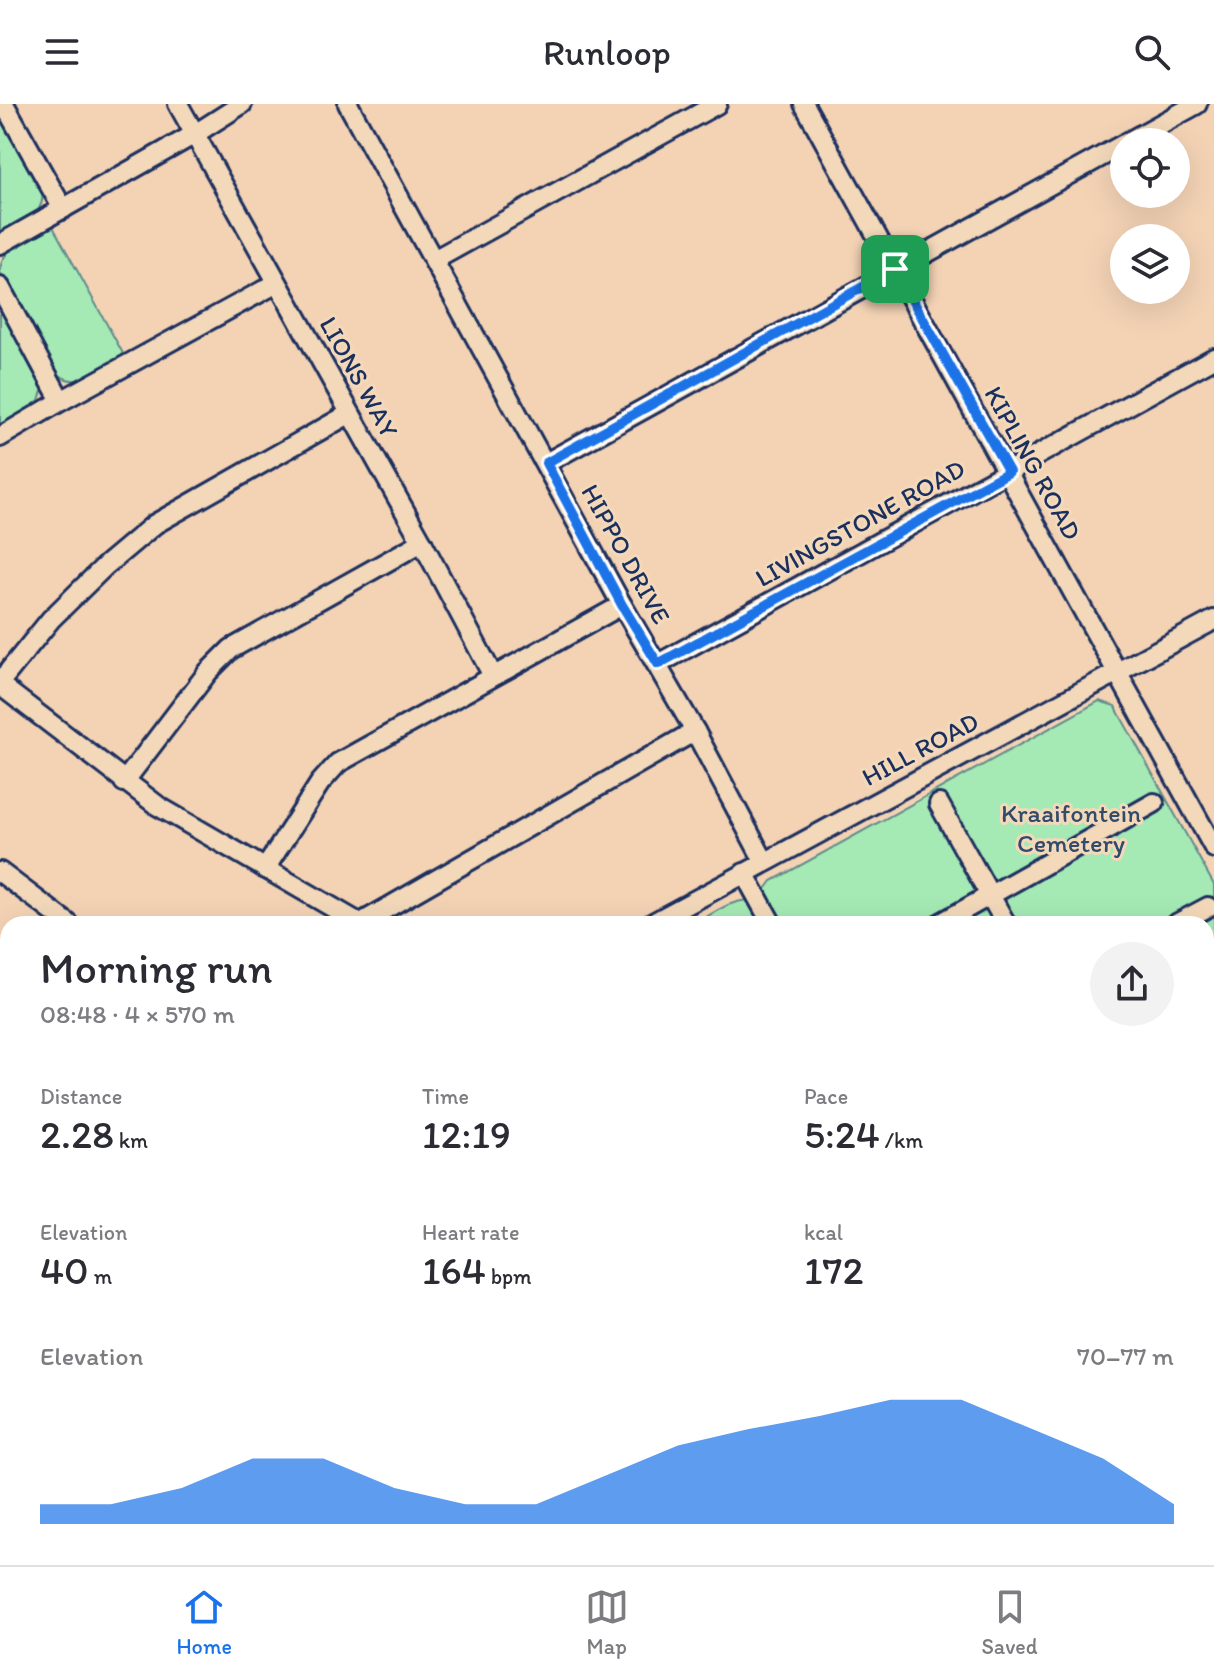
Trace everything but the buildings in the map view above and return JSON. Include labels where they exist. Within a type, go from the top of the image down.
[{"type":"street","points":[[4,104],[63,209]]},
{"type":"street","name":"LIONS WAY","points":[[178,104],[422,542],[493,676]]},
{"type":"street","points":[[0,244],[195,134],[242,104]]},
{"type":"street","name":"HIPPO DRIVE","points":[[348,104],[764,861]]},
{"type":"street","points":[[434,260],[717,104]]},
{"type":"street","name":"KIPLING ROAD","points":[[804,104],[1214,848]]},
{"type":"street","points":[[1153,128],[1197,104]]},
{"type":"street","points":[[546,463],[1110,152]]},
{"type":"street","points":[[0,437],[277,283]]},
{"type":"street","points":[[0,287],[61,401]]},
{"type":"street","name":"LIVINGSTONE ROAD","points":[[658,664],[1214,358]]},
{"type":"street","points":[[347,916],[158,806],[0,683],[51,619],[105,566],[155,524],[349,414]]},
{"type":"street","points":[[124,782],[220,658],[243,642],[422,542]]},
{"type":"street","points":[[265,869],[320,783],[338,763],[622,605]]},
{"type":"street","name":"HILL ROAD","points":[[666,916],[1214,620]]},
{"type":"street","points":[[375,916],[695,731]]},
{"type":"street","points":[[954,916],[1154,803]]},
{"type":"street","points":[[939,804],[1002,916]]},
{"type":"street","points":[[0,872],[54,916]]},
{"type":"street","points":[[744,873],[768,916]]},
{"type":"street","points":[[1191,916],[1208,907]]},
{"type":"green space","points":[[0,113],[42,190],[42,199],[36,213],[30,218],[0,234]]},
{"type":"green space","points":[[52,225],[125,357],[80,380],[71,380],[55,371],[0,272],[1,263],[11,249]]},
{"type":"green space","points":[[0,305],[43,388],[38,403],[0,427]]},
{"type":"green space","name":"Kraaifontein Cemetery","points":[[1099,701],[1115,706],[1214,885],[1214,916],[708,916],[728,905],[756,897],[772,881]]},
{"type":"route","points":[[895,269],[1009,472],[658,664],[622,605],[546,463],[895,269]]}]
